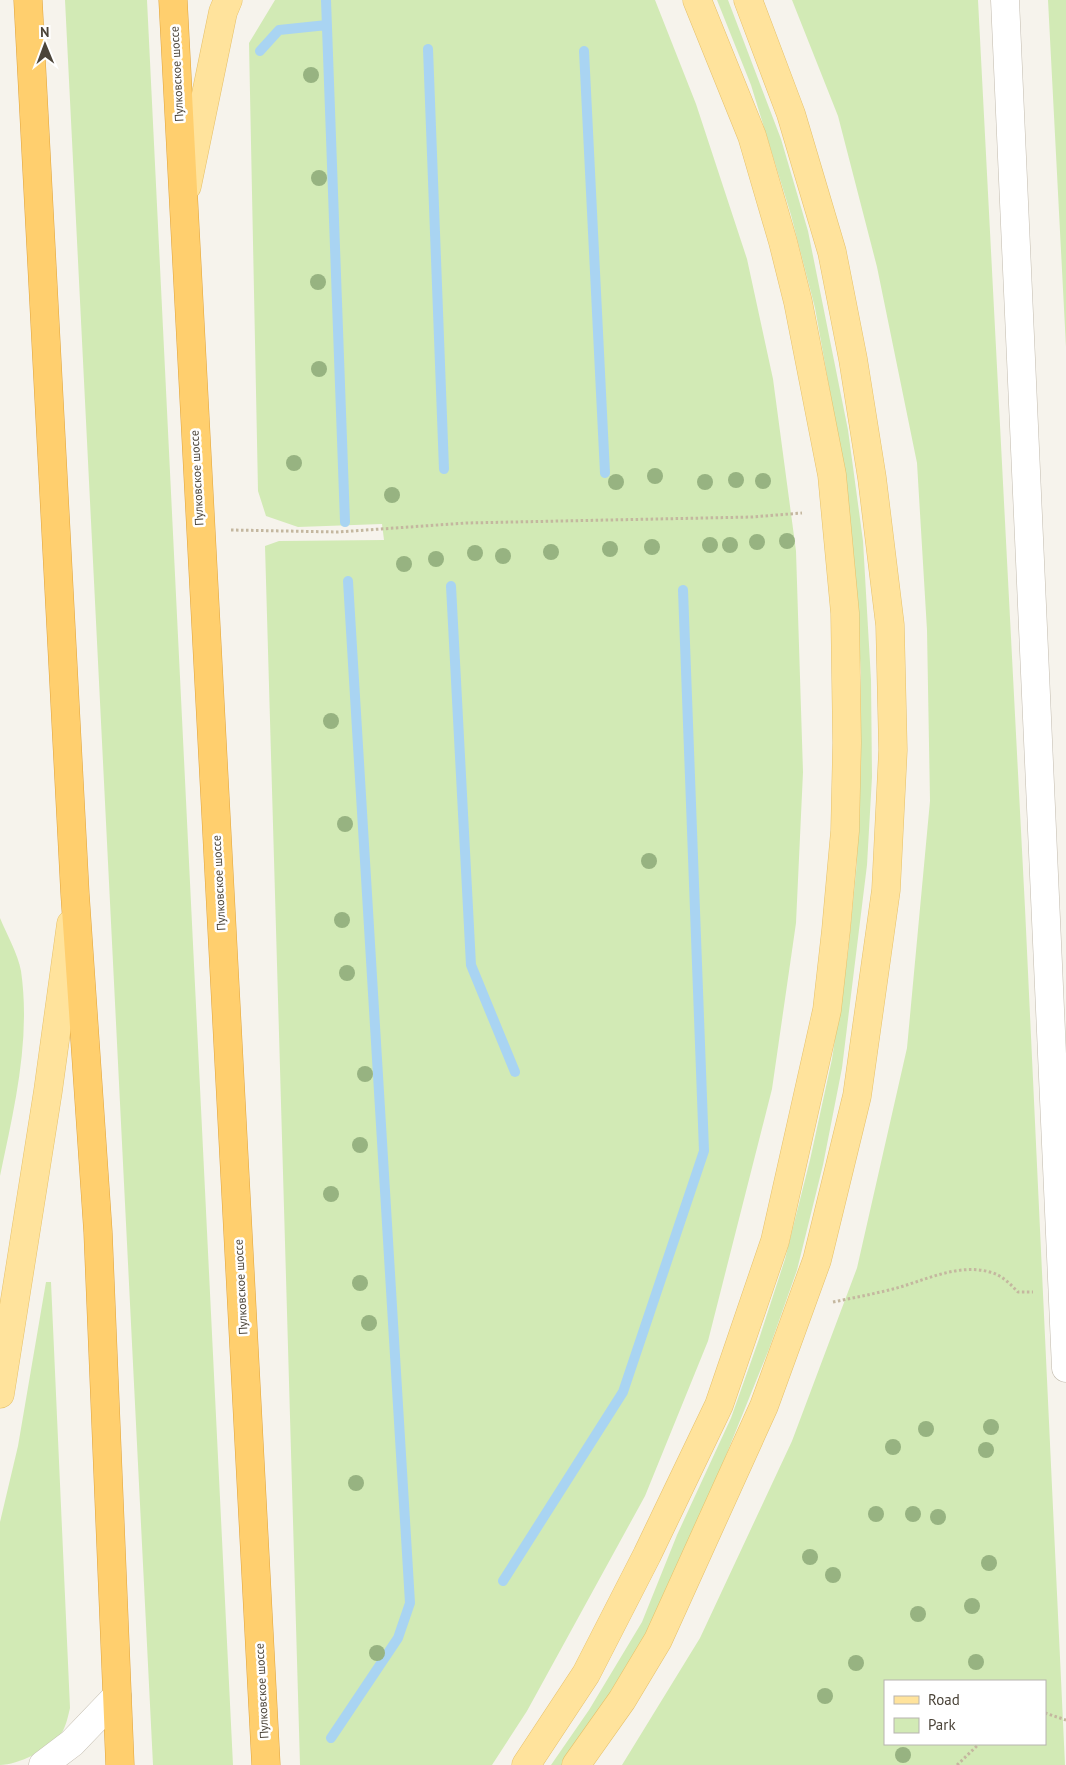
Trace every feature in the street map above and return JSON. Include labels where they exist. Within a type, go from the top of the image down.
[{"type":"highway","points":[[28,0],[75,894],[98,1232],[120,1765]]},
{"type":"highway","name":"Пулковское шоссе","points":[[172,0],[266,1765]]},
{"type":"main road","points":[[184,203],[223,12],[228,0]]},
{"type":"main road","points":[[526,1765],[586,1674],[647,1555],[719,1405],[775,1240],[828,1010],[837,920],[845,831],[847,743],[845,613],[832,475],[798,302],[783,242],[752,136],[698,0]]},
{"type":"main road","points":[[576,1765],[622,1700],[658,1640],[764,1406],[810,1278],[857,1096],[886,890],[892,750],[890,625],[872,478],[854,359],[832,252],[791,114],[748,0]]},
{"type":"main road","points":[[0,1394],[48,1091],[75,894]]},
{"type":"street","points":[[1005,0],[1057,976],[1051,1026],[1066,1368]]},
{"type":"street","points":[[1051,1026],[1066,1054]]},
{"type":"street","points":[[43,1765],[72,1743],[117,1696]]},
{"type":"path","points":[[247,531],[281,529],[338,532],[466,523],[752,517],[802,513]]},
{"type":"path","points":[[832,1303],[895,1288],[928,1277],[976,1270],[998,1276],[1018,1292],[1032,1292]]},
{"type":"path","points":[[1046,1713],[1066,1720]]},
{"type":"path","points":[[957,1765],[978,1745]]},
{"type":"green space","points":[[65,0],[147,0],[233,1765],[153,1765]]},
{"type":"green space","points":[[275,0],[655,0],[696,104],[747,259],[773,379],[796,551],[803,772],[796,923],[772,1089],[708,1341],[645,1496],[527,1711],[492,1765],[300,1765],[265,546],[279,541],[384,540],[382,524],[298,527],[266,516],[258,491],[249,43]]},
{"type":"green space","points":[[717,0],[728,0],[781,139],[808,231],[848,430],[863,541],[871,680],[872,777],[867,865],[842,1068],[823,1165],[797,1270],[769,1349],[714,1485],[651,1625],[599,1715],[564,1765],[551,1765],[589,1710],[642,1622],[677,1535],[731,1418],[759,1339],[785,1259],[810,1160],[832,1059],[848,953],[857,862],[861,673],[852,540],[837,431],[815,308],[791,215],[751,85]]},
{"type":"green space","points":[[792,0],[978,0],[1025,908],[1065,1765],[622,1765],[700,1638],[792,1441],[857,1268],[907,1048],[930,801],[927,630],[917,463],[877,267],[838,116]]},
{"type":"green space","points":[[1048,0],[1066,0],[1066,347]]},
{"type":"green space","points":[[0,918],[20,965],[24,997],[24,1023],[20,1074],[0,1176]]},
{"type":"green space","points":[[46,1282],[51,1282],[70,1708],[63,1731],[56,1740],[33,1755],[16,1762],[0,1765],[0,1522],[18,1446]]},
{"type":"waterway","points":[[326,0],[345,522]]},
{"type":"waterway","points":[[260,51],[279,30],[327,25]]},
{"type":"waterway","points":[[428,49],[444,469]]},
{"type":"waterway","points":[[584,51],[605,473]]},
{"type":"waterway","points":[[331,1738],[398,1638],[410,1603],[348,581]]},
{"type":"waterway","points":[[451,586],[471,965],[515,1072]]},
{"type":"waterway","points":[[503,1581],[623,1392],[704,1151],[683,590]]}]
